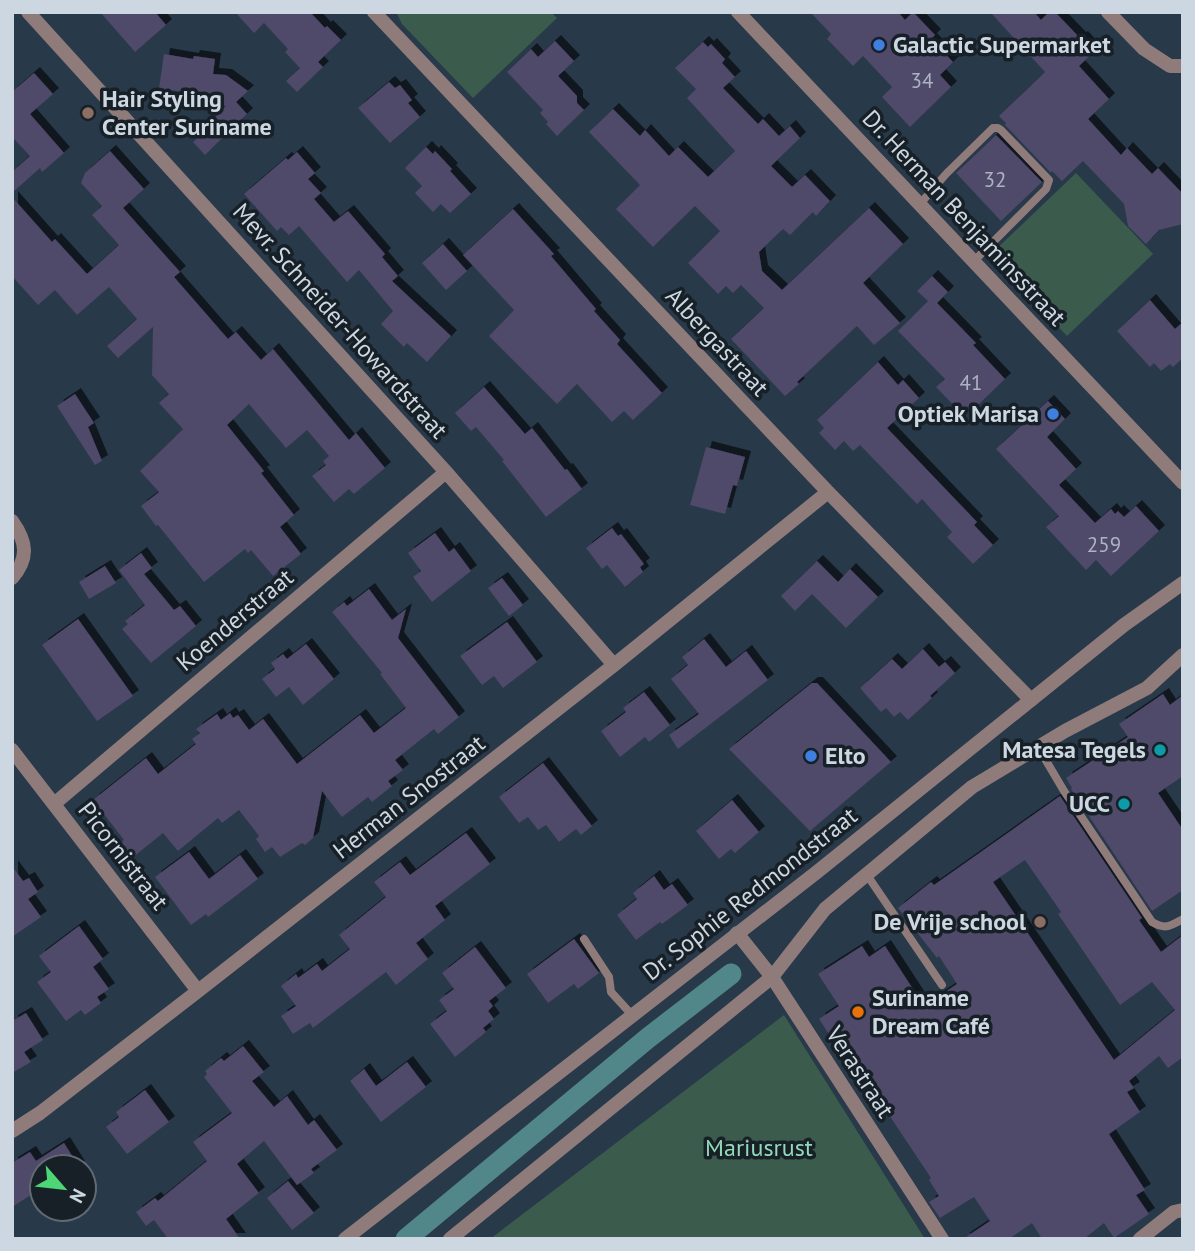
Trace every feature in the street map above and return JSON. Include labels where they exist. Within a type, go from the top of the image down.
[{"type":"street","name":"Mevr. Schneider-Howardstraat","points":[[28,12],[446,471],[614,665]]},
{"type":"street","name":"Albergastraat","points":[[374,12],[828,492],[1031,699]]},
{"type":"street","name":"Dr. Herman Benjaminsstraat","points":[[738,12],[1183,483]]},
{"type":"street","points":[[1108,12],[1144,48],[1170,66],[1183,66]]},
{"type":"street","name":"Dr. Herman Benjaminsstraat","points":[[1156,455],[1183,470]]},
{"type":"street","name":"Koenderstraat","points":[[54,804],[446,471]]},
{"type":"street","name":"Herman Snostraat","points":[[12,1131],[40,1113],[614,665],[828,492]]},
{"type":"street","points":[[12,521],[24,542],[24,557],[19,570],[12,578]]},
{"type":"street","name":"Dr. Sophie Redmondstraat","points":[[353,1236],[817,872],[1124,625],[1183,583]]},
{"type":"street","points":[[450,1239],[772,977],[825,909],[972,787],[1065,731],[1147,688],[1183,655]]},
{"type":"street","name":"Picornistraat","points":[[12,750],[198,990]]},
{"type":"street","name":"Verastraat","points":[[737,933],[772,977],[942,1239]]},
{"type":"street","points":[[1140,1239],[1179,1211]]},
{"type":"lane","points":[[920,204],[993,128],[1001,130],[1049,180],[1046,189],[974,261]]},
{"type":"lane","points":[[1038,747],[1064,791],[1152,922],[1160,927],[1170,927],[1183,919]]},
{"type":"lane","points":[[866,875],[942,985]]},
{"type":"lane","points":[[584,939],[607,973],[611,992],[632,1015]]},
{"type":"green space","points":[[396,12],[551,12],[557,18],[473,98],[402,24]]},
{"type":"green space","points":[[1076,173],[1153,254],[1067,336],[990,255]]},
{"type":"green space","name":"Mariusrust","points":[[784,1015],[925,1239],[490,1239]]},
{"type":"building","points":[[100,12],[155,12],[166,25],[135,52]]},
{"type":"building","points":[[235,12],[310,12],[341,40],[318,62],[323,67],[297,92],[286,81],[300,68],[285,52],[288,49],[264,23],[254,33]]},
{"type":"building","points":[[810,12],[898,12],[905,20],[913,12],[935,35],[931,39],[953,62],[940,75],[951,87],[910,127],[882,97],[892,87],[863,56],[853,66],[827,39],[831,34]]},
{"type":"building","points":[[990,12],[1034,12],[1041,20],[1049,12],[1055,12],[1095,51],[1079,66],[1109,99],[1088,119],[1121,155],[1127,148],[1152,174],[1158,168],[1183,194],[1183,224],[1159,230],[1146,244],[1128,226],[1124,204],[1083,161],[1062,181],[1005,125],[999,116],[1045,72]]},
{"type":"building","points":[[555,41],[574,61],[558,76],[577,96],[577,103],[584,110],[557,136],[540,113],[543,110],[507,72],[531,49],[538,57]]},
{"type":"building","points":[[703,42],[708,47],[711,44],[725,59],[722,63],[735,77],[723,88],[758,124],[763,119],[779,136],[790,126],[800,138],[771,166],[792,187],[805,175],[830,201],[816,216],[813,212],[790,235],[783,229],[759,252],[762,271],[782,290],[869,208],[903,244],[863,283],[900,323],[874,345],[857,326],[785,396],[731,339],[764,308],[741,285],[733,293],[726,286],[718,294],[688,263],[720,231],[695,206],[653,247],[616,209],[640,185],[589,132],[613,109],[640,136],[645,130],[669,156],[678,147],[708,177],[735,151],[687,98],[696,89],[675,68]]},
{"type":"building","points":[[164,54],[193,59],[194,56],[215,59],[213,74],[226,75],[248,91],[236,102],[247,114],[205,155],[193,142],[216,121],[214,119],[226,106],[182,100],[183,92],[159,88]]},
{"type":"building","points":[[34,73],[53,94],[30,114],[64,153],[42,172],[40,168],[12,193],[12,172],[30,156],[12,137],[12,92]]},
{"type":"building","points":[[389,82],[395,88],[400,85],[412,100],[408,103],[420,117],[390,143],[358,108]]},
{"type":"building","points":[[996,135],[1042,182],[1001,221],[956,173]]},
{"type":"building","points":[[426,147],[433,154],[435,151],[471,194],[450,213],[441,204],[433,212],[415,193],[422,186],[405,168]]},
{"type":"building","points":[[110,151],[144,189],[123,208],[180,272],[174,277],[228,339],[236,332],[261,360],[273,349],[349,440],[356,433],[385,468],[354,494],[349,489],[334,502],[312,476],[326,465],[323,461],[329,456],[307,430],[286,448],[249,404],[227,425],[264,471],[261,473],[294,515],[280,527],[301,554],[273,576],[251,550],[248,553],[245,549],[204,582],[141,506],[159,492],[140,471],[183,429],[159,403],[169,394],[152,375],[153,327],[118,358],[107,346],[137,319],[109,287],[77,315],[55,290],[38,305],[12,276],[12,197],[52,242],[55,239],[87,274],[119,245],[92,215],[102,206],[81,183],[85,173]]},
{"type":"building","points":[[297,152],[315,173],[308,179],[321,193],[314,199],[334,222],[348,211],[385,254],[382,257],[398,276],[392,281],[451,336],[427,362],[407,343],[404,347],[381,324],[393,311],[359,270],[347,282],[299,226],[289,235],[281,227],[277,231],[244,194],[286,158],[288,160]]},
{"type":"building","points":[[513,209],[554,254],[551,256],[620,340],[617,344],[662,393],[633,420],[624,411],[612,422],[577,384],[557,404],[489,336],[514,310],[463,255]]},
{"type":"building","points":[[443,244],[467,271],[446,290],[422,263]]},
{"type":"building","points":[[932,276],[948,292],[937,303],[976,343],[973,345],[1005,379],[977,406],[973,402],[961,413],[936,387],[945,379],[898,331],[928,301],[917,291]]},
{"type":"building","points":[[1150,300],[1175,329],[1183,322],[1183,358],[1173,367],[1170,364],[1161,371],[1154,363],[1150,367],[1117,331]]},
{"type":"building","points":[[878,362],[898,385],[903,380],[919,398],[887,428],[977,522],[974,525],[993,545],[973,564],[947,537],[952,532],[922,499],[917,504],[860,445],[853,451],[844,441],[835,450],[819,433],[824,428],[817,420]]},
{"type":"building","points":[[484,387],[525,434],[532,428],[582,489],[546,517],[476,427],[471,431],[455,413]]},
{"type":"building","points":[[75,394],[94,423],[88,427],[102,461],[95,465],[57,406]]},
{"type":"building","points":[[1048,401],[1065,419],[1047,437],[1076,469],[1059,485],[1095,523],[1111,509],[1115,514],[1118,511],[1124,517],[1136,506],[1159,531],[1111,576],[1096,560],[1086,570],[1046,527],[1059,516],[996,449]]},
{"type":"building","points":[[706,447],[745,457],[725,514],[690,505]]},
{"type":"building","points":[[612,528],[618,536],[621,534],[644,564],[640,567],[643,572],[625,587],[607,565],[602,569],[586,548]]},
{"type":"building","points":[[435,533],[449,552],[454,548],[471,571],[432,602],[413,577],[421,571],[408,553]]},
{"type":"building","points":[[141,553],[152,568],[144,574],[174,610],[180,606],[196,626],[151,663],[122,629],[128,624],[125,621],[145,605],[119,570]]},
{"type":"building","points":[[817,561],[838,582],[850,569],[878,597],[846,628],[812,594],[795,611],[781,596]]},
{"type":"building","points":[[105,566],[116,583],[89,599],[79,582]]},
{"type":"building","points":[[502,578],[523,605],[509,616],[488,588]]},
{"type":"building","points":[[369,589],[392,620],[406,609],[398,638],[459,717],[438,734],[434,729],[395,760],[403,770],[388,781],[392,786],[372,802],[368,797],[342,817],[322,791],[313,838],[280,857],[272,847],[265,852],[256,839],[259,836],[239,810],[222,823],[218,818],[178,851],[163,833],[132,858],[121,843],[124,840],[93,800],[146,758],[158,774],[196,744],[192,739],[200,733],[196,729],[217,714],[221,720],[230,713],[233,718],[238,715],[249,730],[263,719],[297,764],[360,715],[374,733],[406,708],[380,674],[382,673],[332,612],[344,602],[347,606]]},
{"type":"building","points":[[78,619],[133,696],[97,721],[42,645]]},
{"type":"building","points":[[507,622],[537,662],[503,688],[494,676],[482,685],[460,656]]},
{"type":"building","points":[[704,639],[726,667],[746,651],[768,680],[678,749],[669,735],[699,714],[671,679],[688,665],[682,657]]},
{"type":"building","points":[[306,644],[334,679],[303,705],[289,687],[276,697],[262,679],[275,669],[271,663],[283,654],[287,659]]},
{"type":"building","points":[[923,649],[939,667],[945,662],[955,673],[908,720],[900,712],[894,717],[886,708],[881,712],[860,688],[892,659],[902,669]]},
{"type":"building","name":"Elto","points":[[812,683],[817,683],[891,762],[810,831],[729,749]]},
{"type":"building","points":[[644,692],[670,725],[649,742],[645,737],[620,757],[601,731],[626,712],[623,708]]},
{"type":"building","name":"UCC","points":[[1163,694],[1170,705],[1183,695],[1183,776],[1158,793],[1183,830],[1183,890],[1152,911],[1066,778],[1128,737],[1119,724]]},
{"type":"building","points":[[543,763],[592,826],[581,835],[576,829],[559,842],[546,825],[538,830],[528,817],[519,823],[499,797]]},
{"type":"building","points":[[1060,796],[1142,918],[1139,920],[1161,952],[1183,935],[1183,1057],[1168,1068],[1159,1056],[1129,1081],[1134,1088],[1127,1092],[1140,1112],[1109,1134],[1145,1190],[1136,1195],[1149,1214],[1114,1238],[1104,1223],[1084,1239],[1042,1239],[1032,1223],[1009,1239],[963,1239],[990,1221],[974,1197],[940,1218],[929,1202],[939,1196],[929,1180],[931,1178],[863,1076],[858,1079],[819,1019],[839,1006],[818,974],[862,946],[869,957],[885,946],[924,1006],[957,984],[939,956],[937,958],[898,908],[931,882],[934,885]],"holes":[[[1025,860],[1061,912],[1058,914],[1120,1005],[1152,982],[1175,1010],[1114,1060],[993,882]]]},
{"type":"building","points":[[732,800],[759,832],[735,853],[731,849],[719,859],[696,831]]},
{"type":"building","points":[[466,833],[490,864],[435,906],[445,920],[416,943],[428,959],[396,985],[386,972],[313,1028],[310,1023],[293,1034],[281,1016],[296,1006],[281,986],[296,974],[298,978],[317,964],[322,971],[350,949],[339,935],[386,897],[374,882],[400,862],[410,875]]},
{"type":"building","points":[[189,852],[209,879],[240,855],[258,879],[208,917],[206,914],[191,925],[155,877]]},
{"type":"building","points":[[12,866],[23,881],[29,878],[38,892],[28,899],[41,917],[12,937]]},
{"type":"building","points":[[654,876],[664,890],[672,884],[688,905],[636,940],[617,915],[637,899],[633,893]]},
{"type":"building","points":[[79,926],[103,959],[93,967],[109,989],[97,997],[101,1003],[85,1015],[81,1010],[66,1021],[37,982],[51,972],[39,956]]},
{"type":"building","points":[[574,939],[599,973],[578,989],[574,984],[548,1003],[527,974]]},
{"type":"building","points":[[475,947],[506,988],[489,1001],[493,1006],[488,1011],[494,1019],[483,1028],[486,1032],[455,1057],[430,1024],[447,1011],[439,1000],[454,989],[442,973]]},
{"type":"building","points":[[26,1013],[43,1040],[24,1052],[31,1062],[12,1073],[12,1021]]},
{"type":"building","points":[[243,1046],[264,1072],[252,1081],[274,1107],[287,1096],[308,1125],[314,1120],[337,1150],[311,1169],[314,1173],[297,1185],[264,1141],[237,1164],[259,1193],[226,1219],[240,1239],[168,1239],[154,1220],[146,1226],[136,1212],[155,1198],[158,1201],[207,1161],[193,1142],[232,1113],[204,1077],[207,1074],[205,1071]]},
{"type":"building","points":[[407,1062],[426,1087],[381,1122],[350,1081],[364,1069],[376,1086]]},
{"type":"building","points":[[145,1090],[169,1122],[127,1154],[106,1127],[119,1117],[116,1112]]},
{"type":"building","points":[[64,1143],[70,1153],[48,1153]]},
{"type":"building","points":[[28,1153],[28,1197],[12,1207],[12,1163]]},
{"type":"building","points":[[288,1181],[314,1213],[292,1230],[267,1198]]},
{"type":"waterway","points":[[406,1239],[648,1038],[731,974]]},
{"type":"place","name":"Galactic Supermarket","points":[[879,45]]},
{"type":"place","name":"Hair Styling Center Suriname","points":[[88,113]]},
{"type":"place","name":"Optiek Marisa","points":[[1053,414]]},
{"type":"place","name":"Matesa Tegels","points":[[1160,750]]},
{"type":"place","name":"Elto","points":[[811,756]]},
{"type":"place","name":"UCC","points":[[1124,804]]},
{"type":"place","name":"De Vrije school","points":[[1040,922]]},
{"type":"place","name":"Suriname Dream Café","points":[[858,1012]]}]
